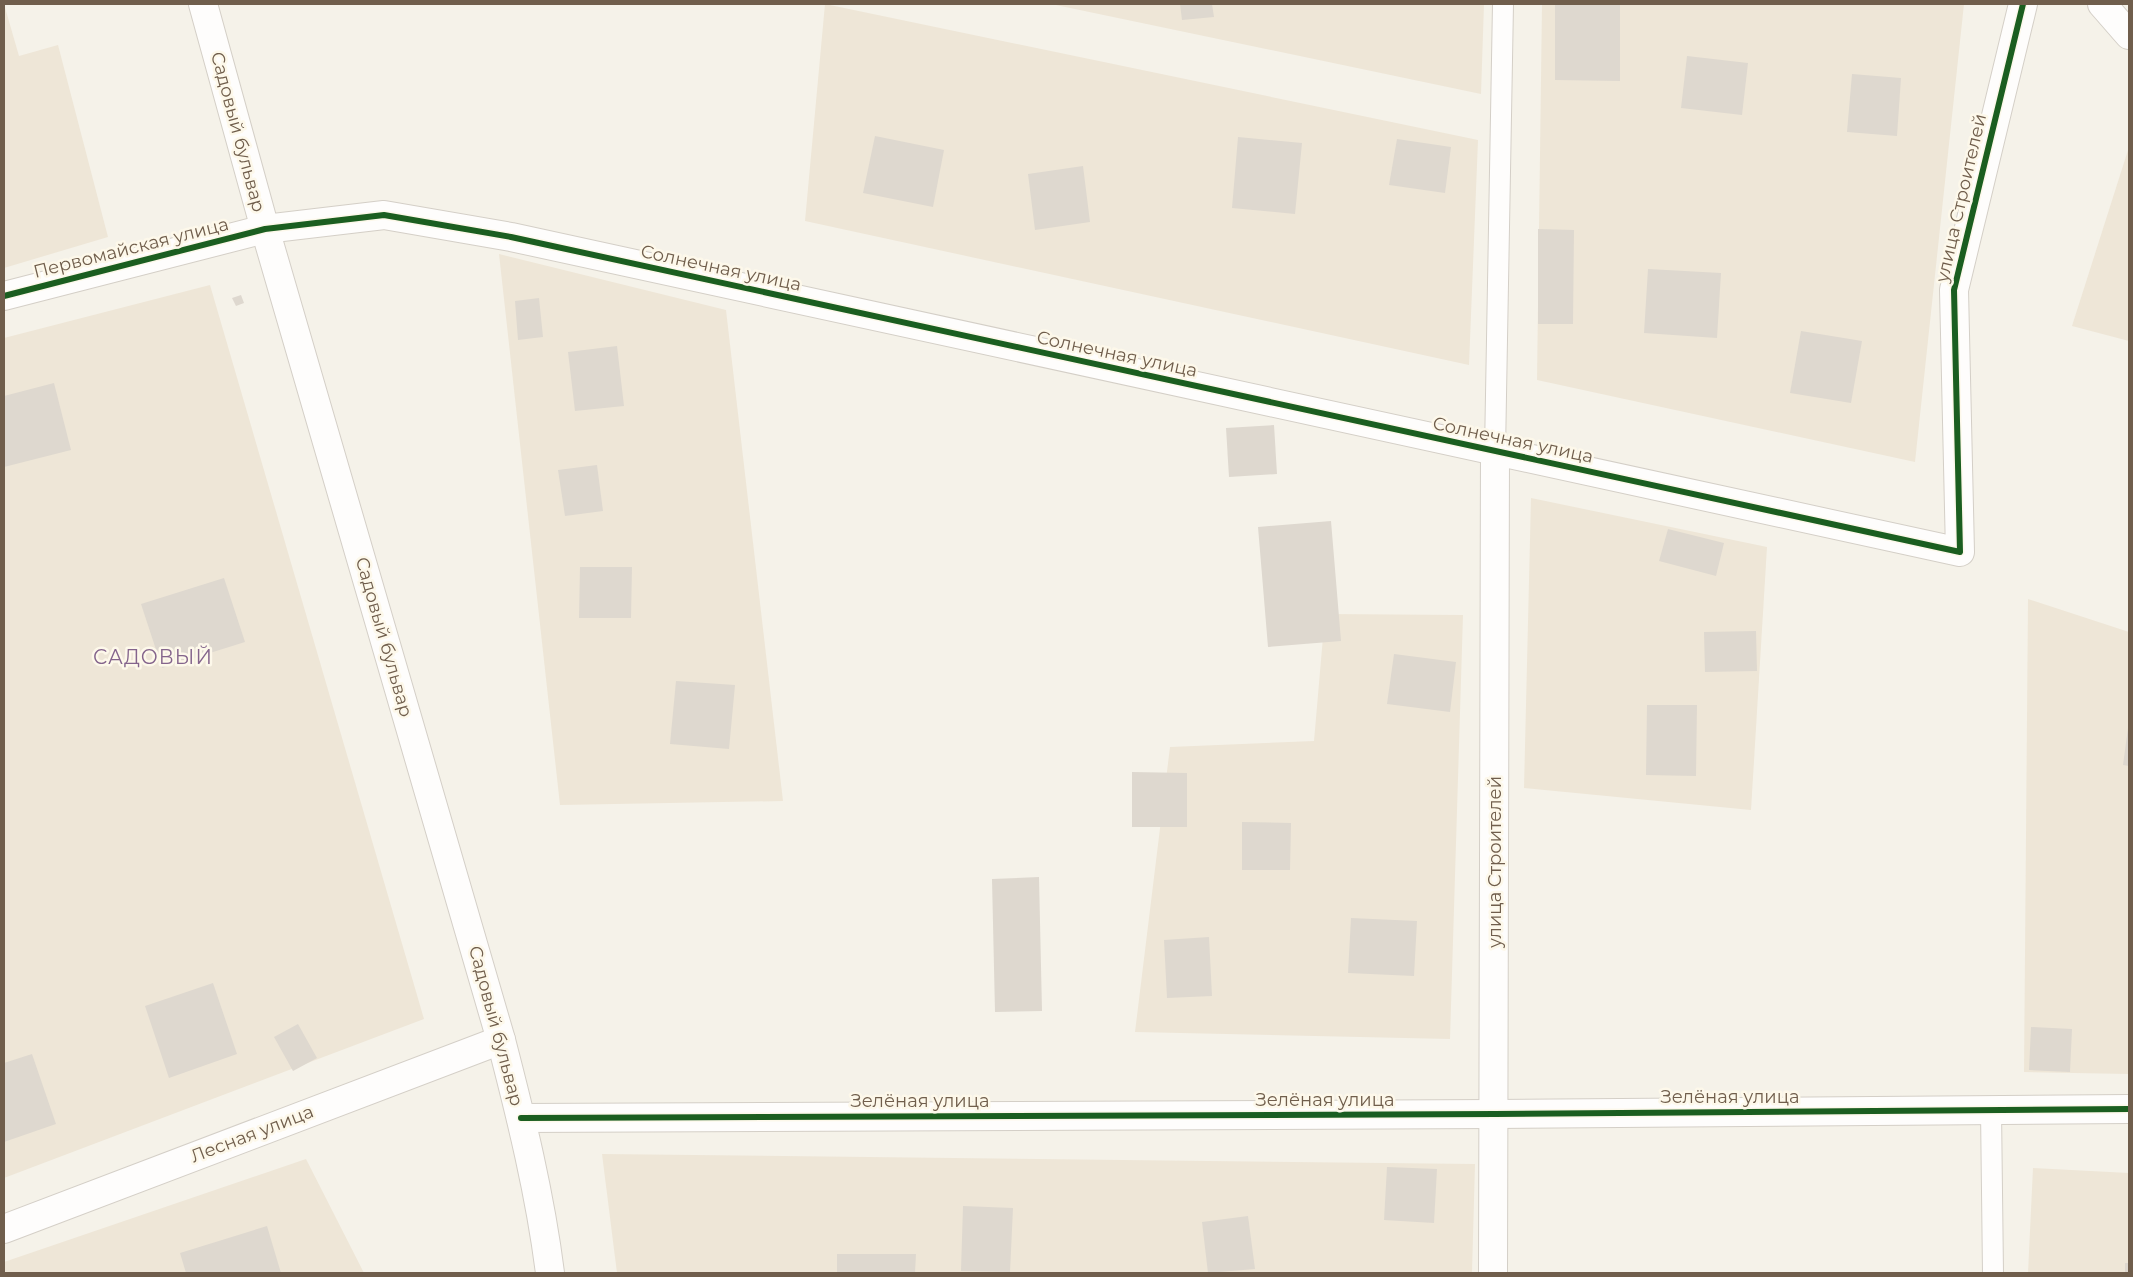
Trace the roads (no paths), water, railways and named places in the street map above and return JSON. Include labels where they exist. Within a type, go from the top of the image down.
[{"type":"street","name":"Садовый бульвар","points":[[203,4],[265,229],[501,1040],[521,1118],[546,1240],[550,1273]]},
{"type":"street","name":"улица Строителей","points":[[1960,552],[1954,290],[2023,4]]},
{"type":"street","points":[[2102,4],[2129,36]]},
{"type":"street","name":"Солнечная улица","points":[[265,229],[384,215],[511,237],[1960,552]]},
{"type":"street","name":"Первомайская улица","points":[[4,296],[265,229]]},
{"type":"street","name":"улица Строителей","points":[[1493,1273],[1495,1114],[1495,451]]},
{"type":"street","name":"Лесная улица","points":[[4,1229],[501,1040]]},
{"type":"street","name":"Зелёная улица","points":[[521,1118],[2129,1109]]},
{"type":"lane","points":[[1495,451],[1503,4]]},
{"type":"lane","points":[[1991,1110],[1994,1273]]},
{"type":"district","name":"САДОВЫЙ","points":[[153,657]]}]
